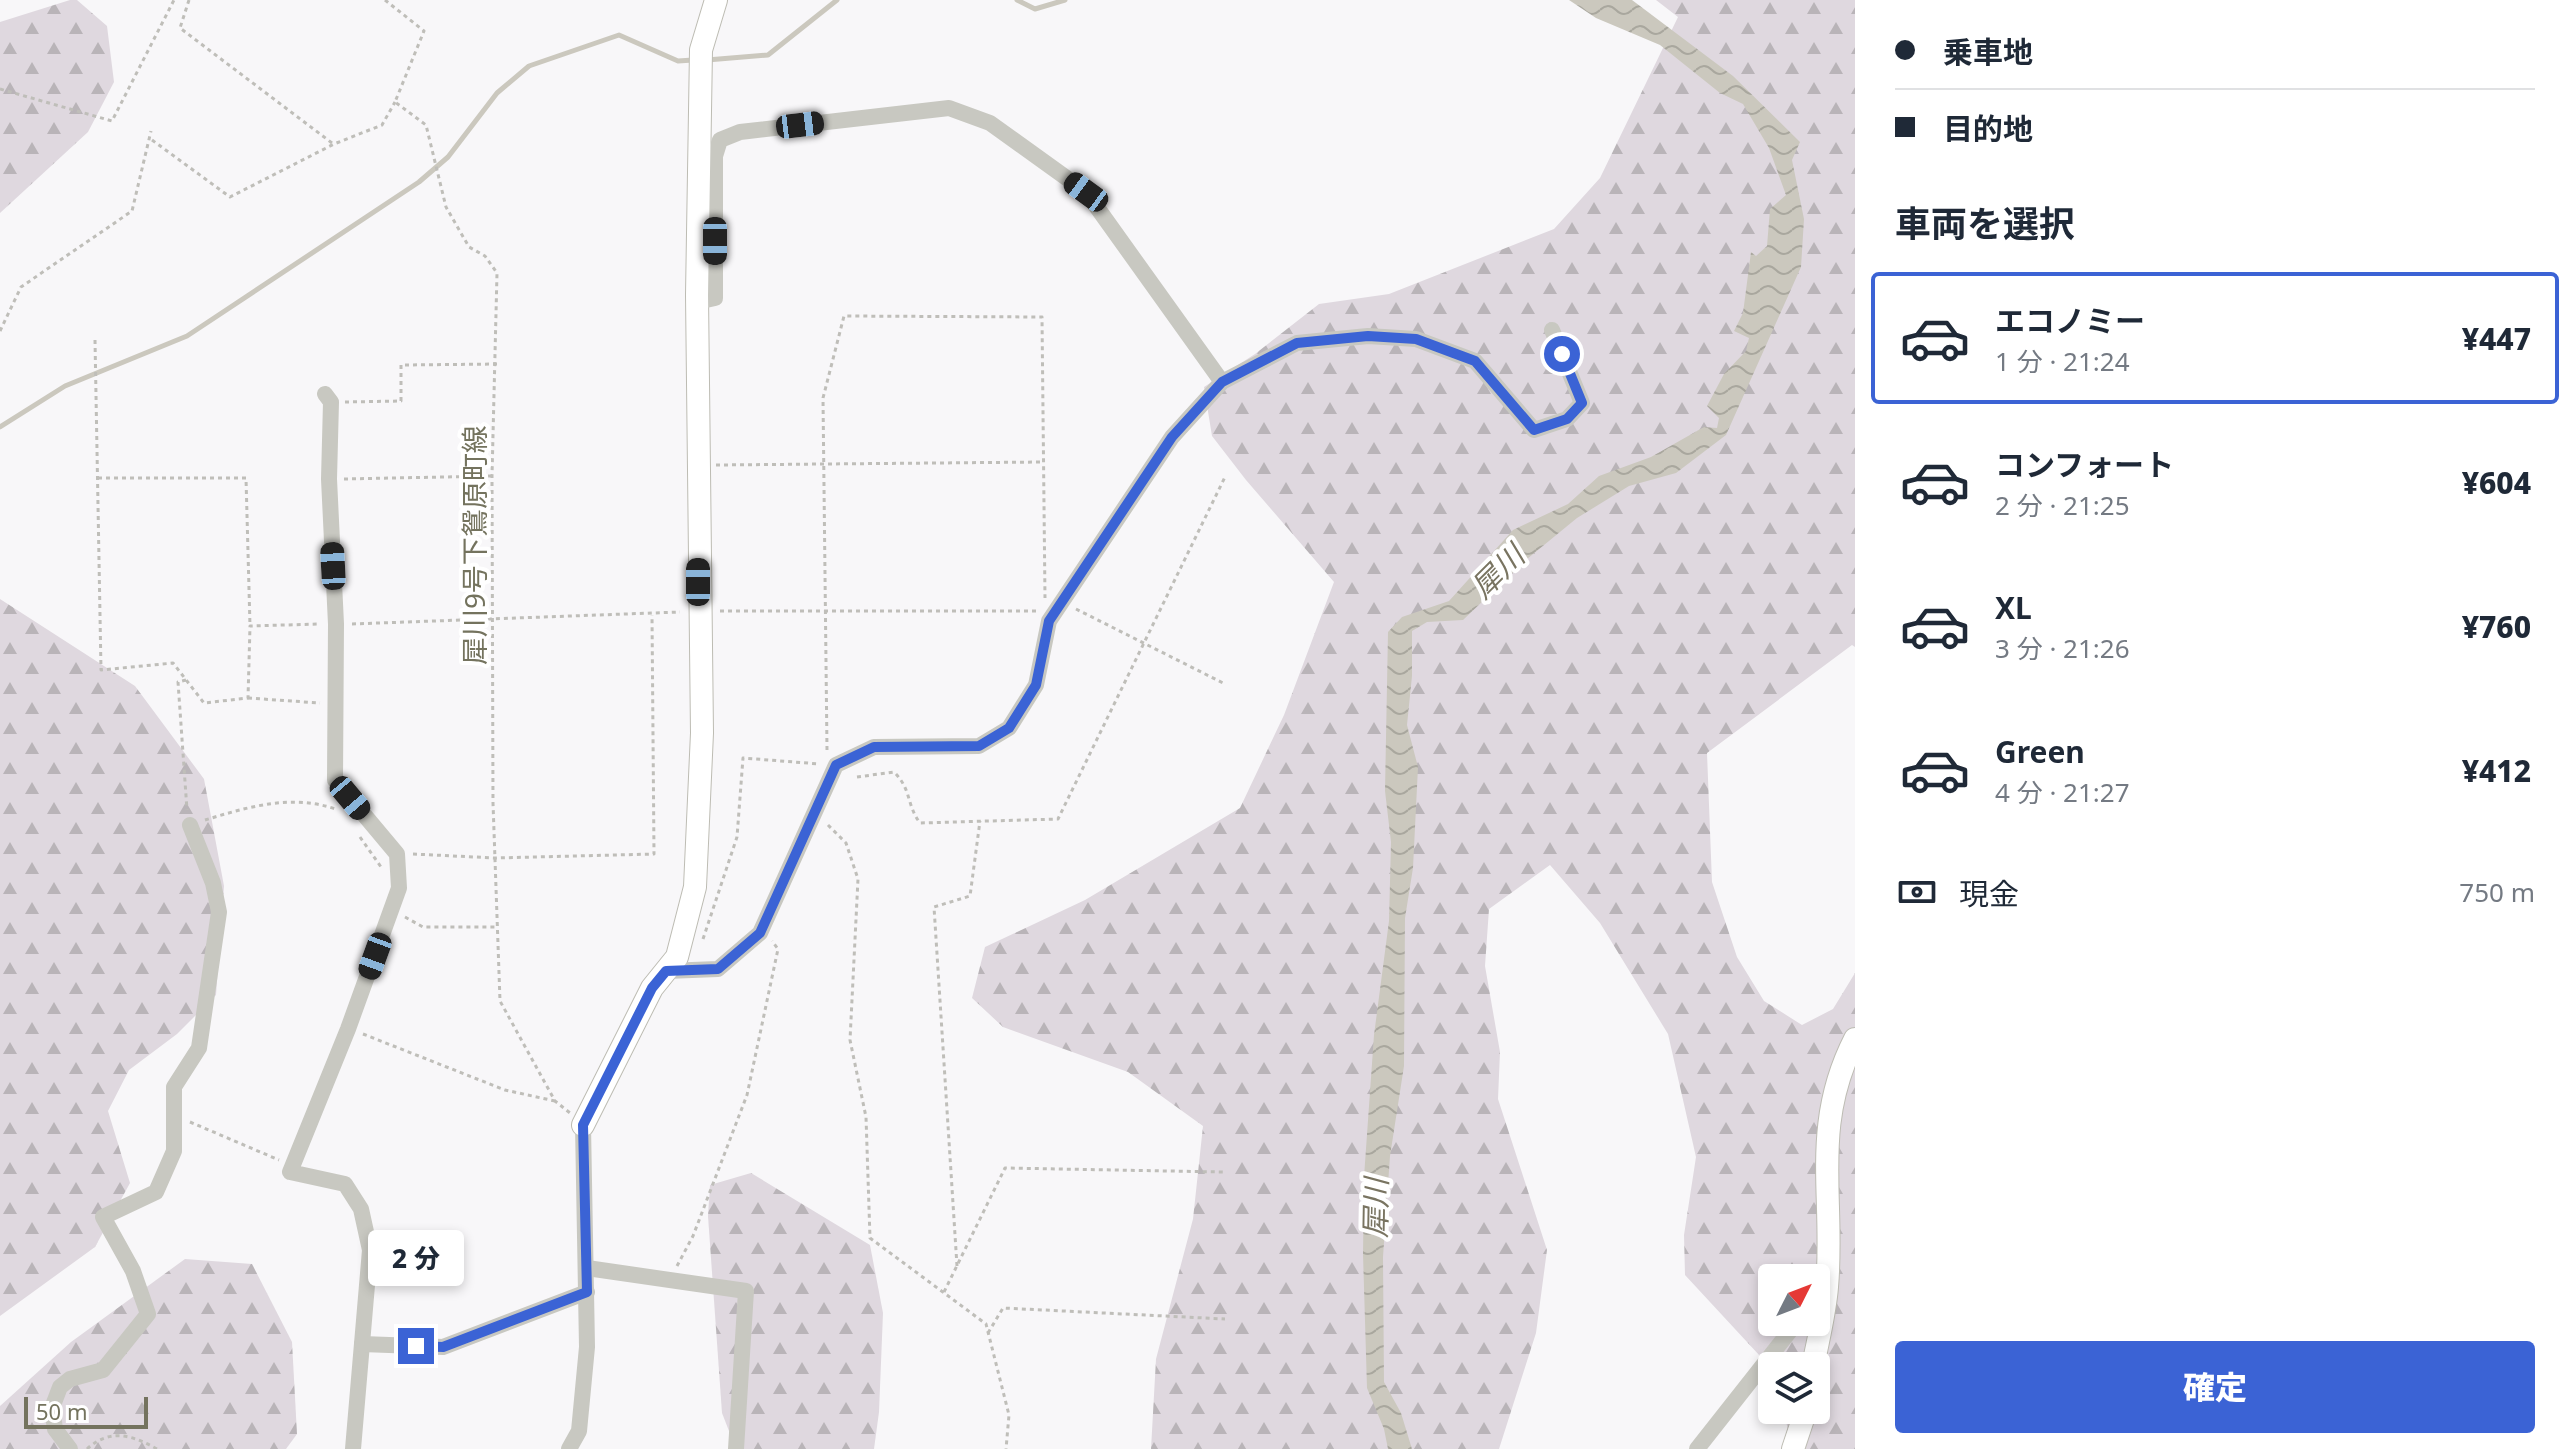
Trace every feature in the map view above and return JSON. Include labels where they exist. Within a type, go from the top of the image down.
[{"type":"street","points":[[574,1447],[585,1384],[587,1268],[583,1125],[635,1020],[677,957],[695,887],[702,733],[698,611],[697,299],[701,50],[716,0]]},
{"type":"street","points":[[697,299],[715,298],[715,156],[720,140],[740,132],[949,108],[990,123],[1086,192],[1222,382]]},
{"type":"street","points":[[666,971],[718,969],[763,928],[836,765],[874,747],[979,746],[1009,728],[1036,685],[1049,621],[1172,437],[1222,382],[1297,343],[1368,336],[1416,339],[1475,361],[1534,430],[1567,419],[1582,403],[1552,330]]},
{"type":"street","points":[[328,398],[336,624],[335,780],[397,854],[399,888],[348,1029],[290,1172],[345,1184],[361,1209],[370,1250],[353,1449]]},
{"type":"street","points":[[70,1449],[55,1429],[52,1408],[60,1387],[70,1379],[103,1370],[148,1314],[133,1271],[103,1217],[156,1192],[174,1151],[174,1087],[199,1048],[219,912],[213,883],[190,825]]},
{"type":"street","points":[[1823,1264],[1825,1135],[1847,1055],[1855,1039]]},
{"type":"street","points":[[587,1268],[746,1291],[736,1449]]},
{"type":"street","points":[[362,1344],[443,1347],[587,1292]]},
{"type":"street","points":[[1697,1449],[1786,1336]]},
{"type":"street","points":[[1793,1449],[1801,1424]]},
{"type":"path","points":[[0,89],[112,121],[174,0]]},
{"type":"path","points":[[189,0],[180,28],[334,144]]},
{"type":"path","points":[[152,140],[230,197],[334,144],[382,125],[395,102],[424,31],[385,0]]},
{"type":"path","name":"犀川9号下鴛原町線","points":[[395,102],[426,125],[446,207],[469,247],[485,256],[497,273],[492,476],[495,858],[500,1001],[555,1101],[583,1125]]},
{"type":"path","points":[[0,331],[21,287],[132,211],[151,131]]},
{"type":"path","points":[[250,626],[494,621],[698,611],[826,612],[1045,611],[1042,317],[844,316],[823,398],[826,612],[828,755],[836,765]]},
{"type":"path","points":[[95,340],[101,670],[173,663],[204,703],[248,698],[335,704]]},
{"type":"path","points":[[328,398],[401,401],[401,365],[497,364]]},
{"type":"path","points":[[699,465],[1044,462]]},
{"type":"path","points":[[329,479],[492,476]]},
{"type":"path","points":[[857,777],[894,772],[908,785],[912,812],[920,823],[1058,819],[1225,477]]},
{"type":"path","points":[[98,478],[246,478],[250,626],[248,698]]},
{"type":"path","points":[[1062,602],[1223,683]]},
{"type":"path","points":[[397,854],[495,858],[654,854],[652,613]]},
{"type":"path","points":[[186,680],[178,682],[190,825],[262,802],[323,804],[342,812]]},
{"type":"path","points":[[698,950],[737,837],[743,758],[836,765]]},
{"type":"path","points":[[815,810],[846,843],[858,879],[850,1040],[866,1117],[870,1238],[986,1324],[1009,1415],[1006,1449]]},
{"type":"path","points":[[957,1266],[934,907],[970,896],[980,821]]},
{"type":"path","points":[[357,834],[381,866],[382,877]]},
{"type":"path","points":[[392,909],[423,927],[497,927]]},
{"type":"path","points":[[670,1280],[693,1236],[747,1095],[778,949],[763,928]]},
{"type":"path","points":[[348,1029],[505,1090],[555,1101]]},
{"type":"path","points":[[172,1114],[292,1166]]},
{"type":"path","points":[[944,1293],[1005,1168],[1223,1172]]},
{"type":"path","points":[[988,1333],[1003,1308],[1225,1319]]},
{"type":"path","points":[[87,1449],[111,1435],[135,1436],[157,1449]]},
{"type":"green space","points":[[77,0],[107,26],[114,82],[88,132],[0,213],[0,22]]},
{"type":"green space","points":[[1656,0],[1855,0],[1855,647],[1852,645],[1707,753],[1712,882],[1737,957],[1764,1001],[1802,1025],[1833,1009],[1855,973],[1855,1449],[1793,1449],[1787,1424],[1830,1424],[1830,1352],[1758,1354],[1685,1275],[1684,1235],[1696,1157],[1668,1034],[1600,923],[1550,865],[1489,909],[1485,966],[1500,1052],[1498,1099],[1547,1250],[1536,1333],[1499,1449],[1151,1449],[1156,1359],[1193,1219],[1203,1126],[1128,1072],[1003,1027],[972,998],[985,947],[1085,900],[1240,808],[1284,715],[1334,582],[1212,436],[1204,387],[1255,354],[1319,304],[1389,294],[1554,229],[1600,178],[1678,17]]},
{"type":"green space","points":[[0,599],[135,686],[204,779],[224,886],[216,995],[177,1034],[129,1070],[108,1111],[130,1183],[95,1247],[0,1316]]},
{"type":"green space","points":[[751,1173],[870,1245],[883,1313],[879,1412],[874,1449],[736,1449],[722,1413],[708,1216],[710,1185]]},
{"type":"green space","points":[[185,1259],[252,1264],[292,1342],[297,1434],[286,1449],[0,1449],[0,1406],[71,1342]]},
{"type":"water","name":"犀川","points":[[1569,0],[1632,0],[1733,76],[1800,142],[1792,160],[1804,219],[1801,267],[1726,435],[1676,473],[1629,486],[1577,518],[1527,559],[1463,620],[1427,622],[1412,631],[1407,725],[1418,767],[1413,868],[1405,918],[1404,1066],[1390,1156],[1383,1257],[1384,1382],[1401,1413],[1412,1449],[1388,1449],[1384,1429],[1367,1388],[1363,1254],[1364,1177],[1374,1035],[1389,921],[1391,842],[1385,791],[1388,632],[1402,617],[1449,601],[1513,530],[1568,504],[1599,476],[1651,457],[1704,427],[1717,428],[1719,418],[1707,406],[1724,374],[1746,351],[1749,338],[1734,331],[1743,313],[1751,252],[1756,256],[1767,246],[1770,209],[1786,195],[1769,148],[1743,104],[1720,93],[1660,45],[1596,18]]},
{"type":"waterway","points":[[707,60],[768,55],[837,0]]},
{"type":"waterway","points":[[1017,0],[1035,9],[1065,0]]},
{"type":"waterway","points":[[0,427],[65,386],[187,336],[419,182],[448,157],[497,93],[529,66],[619,35],[678,61],[693,60]]},
{"type":"route","points":[[416,1346],[443,1347],[587,1292],[583,1125],[652,988],[666,971],[718,969],[760,933],[836,765],[874,747],[979,746],[1009,728],[1036,685],[1049,621],[1172,437],[1222,382],[1297,343],[1368,336],[1416,339],[1475,361],[1534,430],[1567,419],[1582,403],[1562,354]]}]
